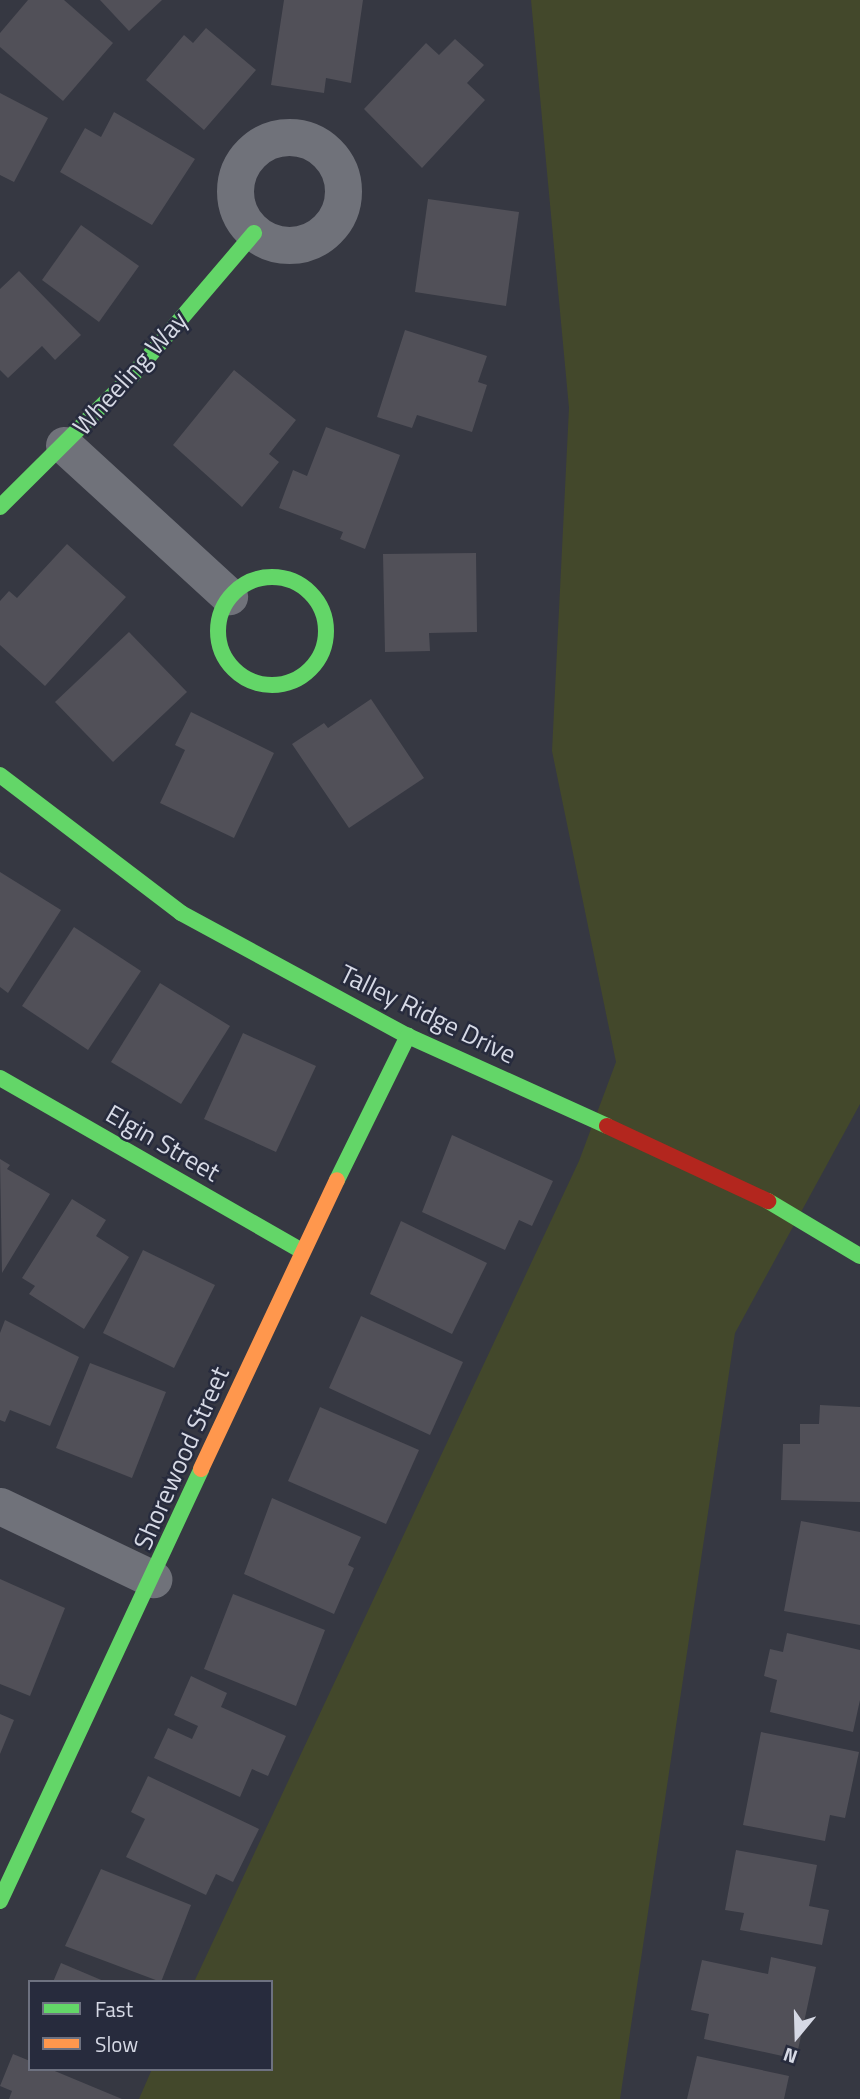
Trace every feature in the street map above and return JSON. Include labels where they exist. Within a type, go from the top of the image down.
[{"type":"street","name":"Wheeling Way","points":[[0,507],[132,376],[254,233]]},
{"type":"street","points":[[64,445],[229,596]]},
{"type":"street","points":[[262,577],[299,583],[323,612],[324,649],[314,666],[286,684],[260,684],[237,673],[226,660],[217,628],[229,596],[262,577]]},
{"type":"street","name":"Talley Ridge Drive","points":[[0,775],[181,912],[408,1036],[762,1197],[860,1256]]},
{"type":"street","name":"Shorewood Street","points":[[0,1901],[153,1578],[302,1251],[408,1036]]},
{"type":"street","name":"Elgin Street","points":[[0,1077],[302,1251]]},
{"type":"street","points":[[0,1506],[153,1578]]},
{"type":"green space","points":[[531,0],[860,0],[860,1104],[735,1333],[620,2099],[139,2099],[151,2071],[273,2071],[273,1980],[195,1980],[579,1161],[616,1062],[552,751],[569,408]]},
{"type":"building","points":[[28,0],[64,0],[113,43],[63,101],[0,47],[0,33]]},
{"type":"building","points":[[100,0],[162,0],[129,31]]},
{"type":"building","points":[[284,0],[363,0],[351,83],[326,78],[324,93],[271,85]]},
{"type":"building","points":[[206,28],[256,70],[204,130],[146,80],[184,35],[193,43]]},
{"type":"building","points":[[455,39],[484,65],[467,83],[485,100],[422,168],[364,109],[426,43],[439,55]]},
{"type":"building","points":[[0,93],[48,118],[14,182],[0,175]]},
{"type":"building","points":[[114,112],[195,159],[152,225],[60,172],[85,128],[101,137]]},
{"type":"building","points":[[428,199],[519,212],[506,306],[415,292]]},
{"type":"building","points":[[81,225],[139,266],[99,322],[42,280]]},
{"type":"building","points":[[19,271],[81,335],[55,360],[42,346],[8,378],[0,370],[0,289]]},
{"type":"building","points":[[405,330],[487,356],[478,382],[487,385],[472,432],[417,415],[412,428],[377,417]]},
{"type":"building","points":[[234,370],[296,420],[269,454],[279,462],[242,507],[173,445]]},
{"type":"building","points":[[326,427],[400,455],[365,549],[340,539],[343,532],[279,508],[293,470],[307,476]]},
{"type":"building","points":[[67,544],[126,597],[45,686],[0,645],[0,601],[9,591],[17,598]]},
{"type":"building","points":[[476,553],[477,632],[429,633],[430,651],[385,652],[383,554]]},
{"type":"building","points":[[129,632],[187,692],[113,762],[55,702]]},
{"type":"building","points":[[371,699],[424,778],[349,828],[292,744],[324,723],[328,728]]},
{"type":"building","points":[[191,712],[274,753],[234,838],[160,803],[185,750],[175,745]]},
{"type":"building","points":[[0,872],[61,910],[8,993],[0,987]]},
{"type":"building","points":[[74,927],[141,971],[88,1050],[22,1006]]},
{"type":"building","points":[[160,983],[230,1026],[181,1104],[111,1062]]},
{"type":"building","points":[[243,1033],[316,1066],[276,1152],[204,1119]]},
{"type":"building","points":[[452,1135],[553,1181],[532,1226],[519,1220],[505,1250],[422,1212]]},
{"type":"building","points":[[0,1159],[10,1165],[7,1169],[50,1194],[2,1273]]},
{"type":"building","points":[[72,1199],[106,1220],[96,1236],[129,1257],[84,1329],[29,1294],[35,1286],[22,1278]]},
{"type":"building","points":[[401,1221],[487,1263],[452,1334],[370,1294]]},
{"type":"building","points":[[143,1250],[215,1285],[174,1368],[103,1333]]},
{"type":"building","points":[[361,1316],[463,1362],[430,1435],[329,1388]]},
{"type":"building","points":[[5,1320],[79,1357],[50,1426],[10,1410],[5,1422],[0,1420],[0,1333]]},
{"type":"building","points":[[90,1363],[166,1392],[132,1478],[56,1448]]},
{"type":"building","points":[[820,1405],[860,1407],[860,1502],[781,1500],[783,1444],[800,1444],[800,1424],[819,1424]]},
{"type":"building","points":[[320,1407],[419,1450],[386,1524],[288,1481]]},
{"type":"building","points":[[272,1498],[361,1537],[348,1565],[354,1568],[334,1614],[244,1574]]},
{"type":"building","points":[[801,1521],[860,1532],[860,1625],[784,1611]]},
{"type":"building","points":[[0,1579],[65,1608],[30,1696],[0,1684]]},
{"type":"building","points":[[233,1594],[325,1630],[296,1706],[204,1669]]},
{"type":"building","points":[[787,1633],[860,1650],[860,1700],[853,1732],[770,1712],[777,1680],[764,1676],[770,1649],[783,1652]]},
{"type":"building","points":[[191,1676],[227,1693],[221,1707],[286,1736],[268,1776],[252,1769],[240,1797],[154,1758],[168,1728],[192,1739],[198,1726],[174,1715]]},
{"type":"building","points":[[0,1714],[14,1720],[0,1754]]},
{"type":"building","points":[[761,1732],[859,1752],[845,1818],[830,1815],[825,1841],[743,1825]]},
{"type":"building","points":[[148,1776],[259,1829],[233,1882],[216,1874],[206,1895],[126,1857],[145,1819],[131,1812]]},
{"type":"building","points":[[736,1850],[817,1865],[809,1906],[829,1910],[822,1945],[740,1930],[744,1913],[725,1910]]},
{"type":"building","points":[[101,1869],[191,1905],[162,1980],[65,1946]]},
{"type":"building","points":[[771,1957],[816,1967],[796,2059],[704,2039],[709,2014],[691,2010],[702,1960],[768,1974]]},
{"type":"building","points":[[61,1963],[101,1980],[54,1980]]},
{"type":"building","points":[[13,2054],[28,2060],[28,2071],[55,2071],[122,2099],[9,2099],[12,2091],[0,2086]]},
{"type":"building","points":[[697,2056],[789,2076],[784,2099],[687,2099]]},
{"type":"traffic: fast","points":[[0,507],[132,376],[254,233]]},
{"type":"traffic: fast","points":[[272,577],[293,581],[310,593],[322,610],[326,631],[322,652],[310,669],[293,681],[272,685],[251,681],[234,669],[222,652],[218,631],[222,610],[234,593],[251,581],[272,577]]},
{"type":"traffic: fast","points":[[0,775],[181,913],[408,1036],[607,1126]]},
{"type":"traffic: fast","points":[[337,1180],[408,1036]]},
{"type":"traffic: fast","points":[[0,1078],[302,1251]]},
{"type":"traffic: fast","points":[[768,1201],[860,1256]]},
{"type":"traffic: fast","points":[[0,1901],[201,1469]]},
{"type":"traffic: slow","points":[[201,1469],[337,1180]]},
{"type":"traffic: jam","points":[[607,1126],[768,1201]]}]
